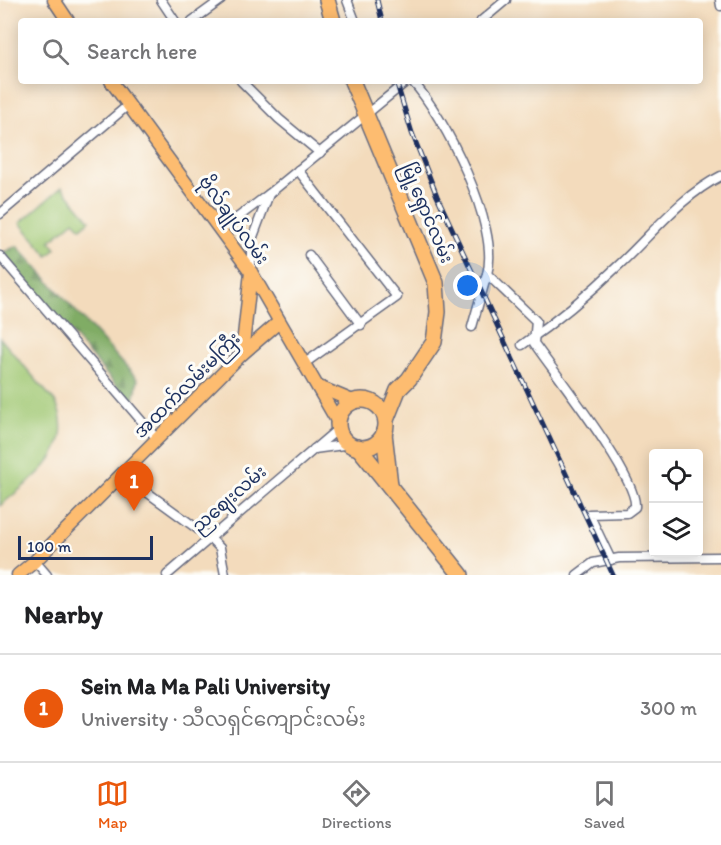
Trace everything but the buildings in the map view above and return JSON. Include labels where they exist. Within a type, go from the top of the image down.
[{"type":"highway","points":[[327,0],[332,18]]},
{"type":"highway","name":"မြို့ရှောင်လမ်း","points":[[352,84],[436,283],[438,312],[434,342],[409,379],[398,390],[385,426],[390,485]]},
{"type":"highway","points":[[398,390],[362,401],[343,410],[339,426],[390,485],[461,575]]},
{"type":"highway","points":[[354,446],[374,445],[385,426],[380,408],[362,401]]},
{"type":"main road","points":[[58,2],[67,18]]},
{"type":"main road","name":"ဗိုလ်ချုပ်လမ်း","points":[[113,84],[250,272],[319,387],[339,426]]},
{"type":"main road","points":[[242,354],[250,272]]},
{"type":"main road","name":"အထက်လမ်းမကြီး","points":[[18,575],[35,561],[242,354],[279,322]]},
{"type":"main road","points":[[319,387],[362,401]]},
{"type":"street","points":[[161,0],[173,18]]},
{"type":"street","points":[[196,18],[220,0]]},
{"type":"street","points":[[347,0],[354,18]]},
{"type":"street","points":[[485,18],[507,0]]},
{"type":"street","points":[[720,0],[721,6]]},
{"type":"street","points":[[244,84],[279,119],[320,153]]},
{"type":"street","points":[[221,230],[270,194],[406,84]]},
{"type":"street","points":[[413,84],[423,93],[466,171],[489,234],[491,260],[472,327]]},
{"type":"street","points":[[0,214],[127,106]]},
{"type":"street","points":[[298,170],[397,297],[305,363]]},
{"type":"street","points":[[522,345],[555,323],[620,264],[685,199],[721,176]]},
{"type":"street","points":[[250,272],[250,242],[270,194]]},
{"type":"street","points":[[309,255],[361,325]]},
{"type":"street","points":[[0,256],[157,439]]},
{"type":"street","points":[[487,274],[536,321],[534,343],[611,451],[634,492],[635,507],[627,513],[589,513],[611,560]]},
{"type":"street","name":"ညဈေးလမ်း","points":[[167,575],[339,426]]},
{"type":"street","points":[[314,449],[354,446]]},
{"type":"street","points":[[122,474],[210,538],[220,548],[225,575]]},
{"type":"street","points":[[578,575],[593,563],[611,560],[721,557]]},
{"type":"street","points":[[35,561],[47,575]]},
{"type":"green space","points":[[62,187],[90,220],[81,228],[74,221],[50,241],[56,249],[48,256],[20,223]]},
{"type":"green space","points":[[17,246],[138,380],[133,405],[2,253]]},
{"type":"green space","points":[[0,338],[56,403],[61,420],[61,436],[56,450],[38,474],[0,506]]},
{"type":"railway","points":[[377,0],[381,18]]},
{"type":"railway","points":[[397,84],[412,133],[437,196],[613,575]]},
{"type":"place","name":"Sein Ma Ma Pali University","points":[[134,511]]}]
